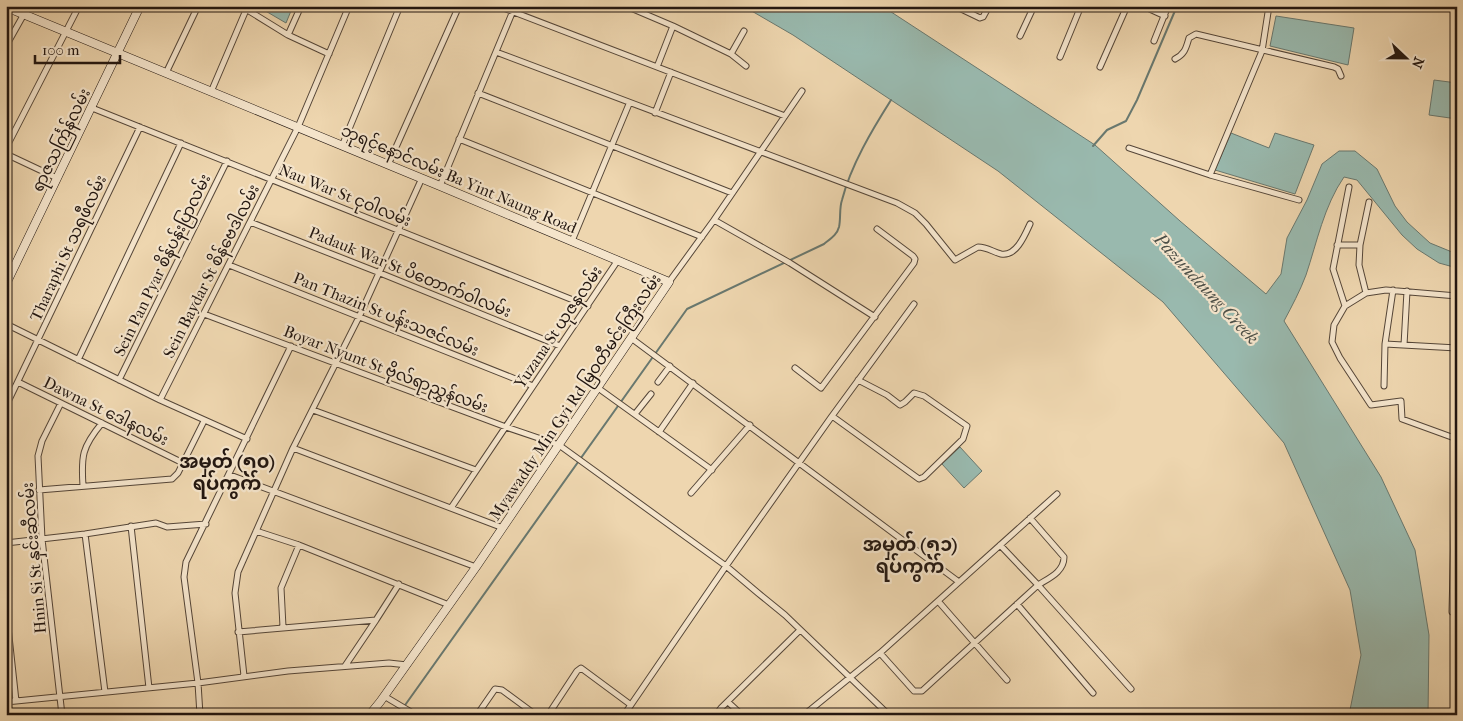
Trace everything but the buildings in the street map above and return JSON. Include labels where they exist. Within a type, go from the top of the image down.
[{"type":"main road","name":"ရာဇသင်္ကြန်လမ်း","points":[[6,284],[9,272],[92,108],[140,6]]},
{"type":"main road","name":"ဘုရင့်နောင်လမ်း Ba Yint Naung Road","points":[[6,7],[669,282]]},
{"type":"main road","name":"Myawaddy Min Gyi Rd မြဝတီမင်းကြီးလမ်း","points":[[367,715],[371,713],[407,665],[476,567],[669,282]]},
{"type":"street","points":[[6,148],[79,6]]},
{"type":"street","points":[[166,73],[198,6]]},
{"type":"street","points":[[240,6],[288,35],[329,54]]},
{"type":"street","points":[[288,35],[301,6]]},
{"type":"street","name":"Sein Baydar St စိန်ဗေဒါလမ်း","points":[[160,400],[298,127],[349,6]]},
{"type":"street","points":[[342,146],[400,6]]},
{"type":"street","points":[[388,165],[459,6]]},
{"type":"street","points":[[498,6],[785,116]]},
{"type":"street","points":[[440,186],[515,6]]},
{"type":"street","points":[[626,6],[731,54],[746,66]]},
{"type":"street","points":[[955,6],[980,18],[983,17],[989,6]]},
{"type":"street","points":[[1020,36],[1034,6]]},
{"type":"street","points":[[1060,57],[1081,6]]},
{"type":"street","points":[[1100,67],[1127,6]]},
{"type":"street","points":[[1142,6],[1165,16]]},
{"type":"street","points":[[1154,40],[1168,6]]},
{"type":"street","points":[[1210,175],[1262,51],[1269,6]]},
{"type":"street","points":[[211,92],[246,10]]},
{"type":"street","points":[[6,46],[24,14]]},
{"type":"street","points":[[657,67],[673,26]]},
{"type":"street","points":[[731,54],[744,31]]},
{"type":"street","points":[[1175,59],[1182,56],[1186,51],[1189,38],[1196,34],[1334,67],[1338,69],[1341,76]]},
{"type":"street","points":[[496,52],[628,104],[897,203],[915,213],[955,260],[978,247],[1008,254],[1022,239],[1030,224]]},
{"type":"street","points":[[654,113],[671,72]]},
{"type":"street","name":"Myawaddy Min Gyi Rd မြဝတီမင်းကြီးလမ်း","points":[[669,282],[802,91]]},
{"type":"street","points":[[478,94],[732,193]]},
{"type":"street","points":[[572,241],[628,104]]},
{"type":"street","name":"Nau War St ငုဝါလမ်း","points":[[92,108],[588,306]]},
{"type":"street","name":"Tharaphi St သရဖီလမ်း","points":[[6,406],[140,126]]},
{"type":"street","points":[[459,139],[702,237]]},
{"type":"street","points":[[78,360],[181,143]]},
{"type":"street","points":[[1129,148],[1210,175],[1299,200]]},
{"type":"street","points":[[6,154],[57,178]]},
{"type":"street","name":"Sein Pan Pyar စိန်ပန်းပြာလမ်း","points":[[119,380],[227,161]]},
{"type":"street","points":[[244,676],[235,593],[238,572],[293,448],[359,317],[422,178]]},
{"type":"street","points":[[1345,306],[1333,269],[1349,187]]},
{"type":"street","points":[[1366,293],[1359,265],[1360,245],[1369,202]]},
{"type":"street","points":[[714,220],[790,263],[875,317]]},
{"type":"street","name":"Padauk War St ပိတောက်ဝါလမ်း","points":[[250,222],[380,272],[560,346]]},
{"type":"street","points":[[795,368],[821,388],[875,317],[915,259],[877,229]]},
{"type":"street","points":[[1337,244],[1360,245]]},
{"type":"street","name":"Yuzana St ယုဇနလမ်း","points":[[451,508],[588,306],[614,259]]},
{"type":"street","name":"Pan Thazin St ပန်းသဇင်လမ်း","points":[[229,265],[533,386]]},
{"type":"street","points":[[1456,439],[1402,419],[1401,401],[1371,405],[1340,358],[1332,342],[1334,325],[1345,306],[1366,293],[1393,290],[1457,296]]},
{"type":"street","points":[[1384,386],[1385,344],[1393,290]]},
{"type":"street","points":[[1404,345],[1407,291]]},
{"type":"street","points":[[624,715],[799,461],[914,304]]},
{"type":"street","name":"Boyar Nyunt St ဗိုလ်ရာညွှန်လမ်း","points":[[204,314],[559,445],[726,566],[785,615],[890,715]]},
{"type":"street","points":[[6,324],[204,421],[247,439]]},
{"type":"street","points":[[632,338],[959,582]]},
{"type":"street","points":[[1385,344],[1457,348]]},
{"type":"street","points":[[200,715],[198,683],[184,577],[186,562],[230,475],[291,346]]},
{"type":"street","points":[[658,382],[670,366]]},
{"type":"street","points":[[832,416],[918,479],[924,477],[963,439],[968,426],[924,396],[914,394],[900,405],[858,380]]},
{"type":"street","name":"Dawna St ဒေါနလမ်း","points":[[18,382],[183,463]]},
{"type":"street","points":[[659,432],[693,383]]},
{"type":"street","points":[[598,388],[712,470]]},
{"type":"street","points":[[635,414],[651,394]]},
{"type":"street","name":"Hnin Si St နှင်းဆီလမ်း","points":[[61,403],[42,441],[38,456],[42,539],[62,715]]},
{"type":"street","points":[[1452,612],[1455,568],[1457,407]]},
{"type":"street","points":[[313,410],[476,470]]},
{"type":"street","points":[[39,490],[172,479],[178,473],[204,421]]},
{"type":"street","points":[[83,486],[82,454],[90,437],[102,423]]},
{"type":"street","points":[[691,493],[750,425]]},
{"type":"street","points":[[293,448],[503,528]]},
{"type":"street","points":[[230,475],[476,567]]},
{"type":"street","points":[[804,715],[880,653],[1057,494]]},
{"type":"street","points":[[880,653],[914,691],[922,691],[1038,585],[1060,570],[1064,557],[1030,518]]},
{"type":"street","points":[[6,543],[86,534],[156,522],[167,527],[206,524]]},
{"type":"street","points":[[131,526],[149,688]]},
{"type":"street","points":[[256,531],[399,584],[449,605]]},
{"type":"street","points":[[86,534],[105,692]]},
{"type":"street","points":[[1000,545],[1131,688]]},
{"type":"street","points":[[282,627],[281,588],[299,546]]},
{"type":"street","points":[[344,666],[399,584]]},
{"type":"street","points":[[938,601],[1007,680]]},
{"type":"street","points":[[1017,604],[1093,693]]},
{"type":"street","points":[[6,609],[16,701]]},
{"type":"street","points":[[238,632],[376,620]]},
{"type":"street","points":[[716,715],[800,630]]},
{"type":"street","points":[[6,702],[344,666],[389,663],[407,665]]},
{"type":"street","points":[[548,715],[577,671],[581,668],[631,705]]},
{"type":"street","points":[[477,715],[495,689],[502,690],[536,715]]},
{"type":"street","points":[[384,696],[416,715]]},
{"type":"street","points":[[728,702],[742,715]]},
{"type":"water","points":[[257,6],[293,6],[286,23]]},
{"type":"water","name":"Pazundaung Creek","points":[[743,6],[882,6],[1095,145],[1266,294],[1281,274],[1287,238],[1307,200],[1322,164],[1339,151],[1355,151],[1377,169],[1395,206],[1407,222],[1430,243],[1452,252],[1457,252],[1457,268],[1439,263],[1417,249],[1402,235],[1357,180],[1344,177],[1326,212],[1306,275],[1284,321],[1381,477],[1415,550],[1429,635],[1428,715],[1349,715],[1361,655],[1350,590],[1284,443],[1163,302],[998,171],[793,35]]},
{"type":"water","points":[[1276,16],[1354,28],[1348,65],[1270,46]]},
{"type":"water","points":[[1434,80],[1457,83],[1457,119],[1429,115]]},
{"type":"water","points":[[1231,133],[1269,148],[1275,133],[1314,145],[1295,194],[1215,170]]},
{"type":"water","points":[[960,447],[982,471],[964,488],[942,464]]},
{"type":"waterway","points":[[1093,146],[1107,130],[1126,121],[1137,100],[1177,6]]},
{"type":"waterway","points":[[398,715],[687,309],[824,244],[835,235],[839,227],[841,203],[856,161],[891,100]]},
{"type":"district","name":"အမှတ် (၅၀) ရပ်ကွက်","points":[[227,473]]},
{"type":"district","name":"အမှတ် (၅၁) ရပ်ကွက်","points":[[910,556]]}]
